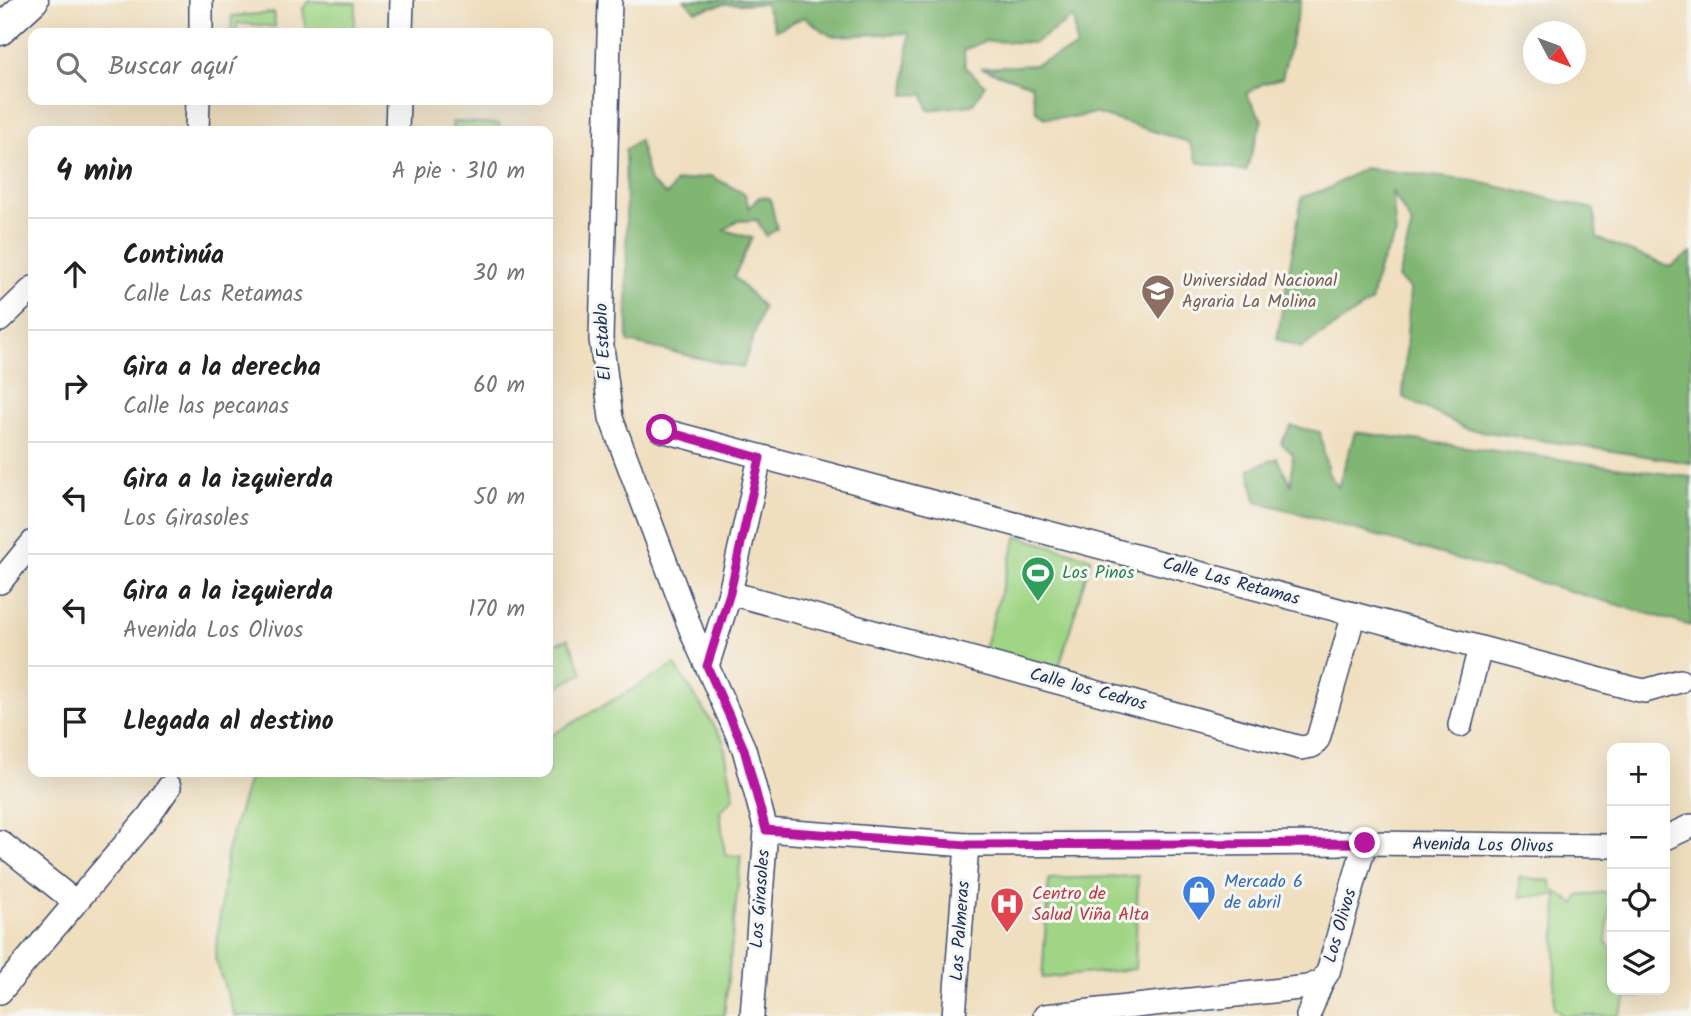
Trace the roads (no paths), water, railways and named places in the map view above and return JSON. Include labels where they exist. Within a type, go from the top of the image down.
[{"type":"street","points":[[0,30],[33,0]]},
{"type":"street","points":[[201,0],[201,28]]},
{"type":"street","points":[[401,28],[402,0]]},
{"type":"street","name":"El Establo","points":[[610,0],[601,339],[611,418],[707,666]]},
{"type":"street","points":[[197,126],[198,105]]},
{"type":"street","points":[[397,105],[397,126]]},
{"type":"street","points":[[0,320],[28,293]]},
{"type":"street","name":"Calle Las Retamas","points":[[662,430],[1644,691],[1680,681]]},
{"type":"street","points":[[707,666],[730,593],[760,458]]},
{"type":"street","points":[[0,582],[28,548]]},
{"type":"street","name":"Calle los Cedros","points":[[730,593],[1301,748],[1312,746],[1318,739],[1354,614]]},
{"type":"street","points":[[1460,725],[1480,648]]},
{"type":"street","name":"Los Girasoles","points":[[707,666],[744,749],[766,830],[752,1016]]},
{"type":"street","points":[[0,992],[17,976],[74,901],[149,816],[169,788]]},
{"type":"street","points":[[1670,836],[1691,826]]},
{"type":"street","name":"Avenida Los Olivos","points":[[766,830],[967,845],[1365,843],[1607,846]]},
{"type":"street","points":[[0,842],[74,901]]},
{"type":"street","name":"Los Olivos","points":[[1045,1016],[1308,987],[1322,981],[1328,972],[1365,843]]},
{"type":"street","name":"Las Palmeras","points":[[954,1016],[967,845]]},
{"type":"street","points":[[1308,1016],[1322,981]]},
{"type":"place","name":"Universidad Nacional Agraria La Molina","points":[[1158,321]]},
{"type":"place","name":"Los Pinos","points":[[1038,603]]},
{"type":"place","name":"Mercado 6 de abril","points":[[1199,922]]},
{"type":"place","name":"Centro de Salud Viña Alta","points":[[1007,934]]}]
